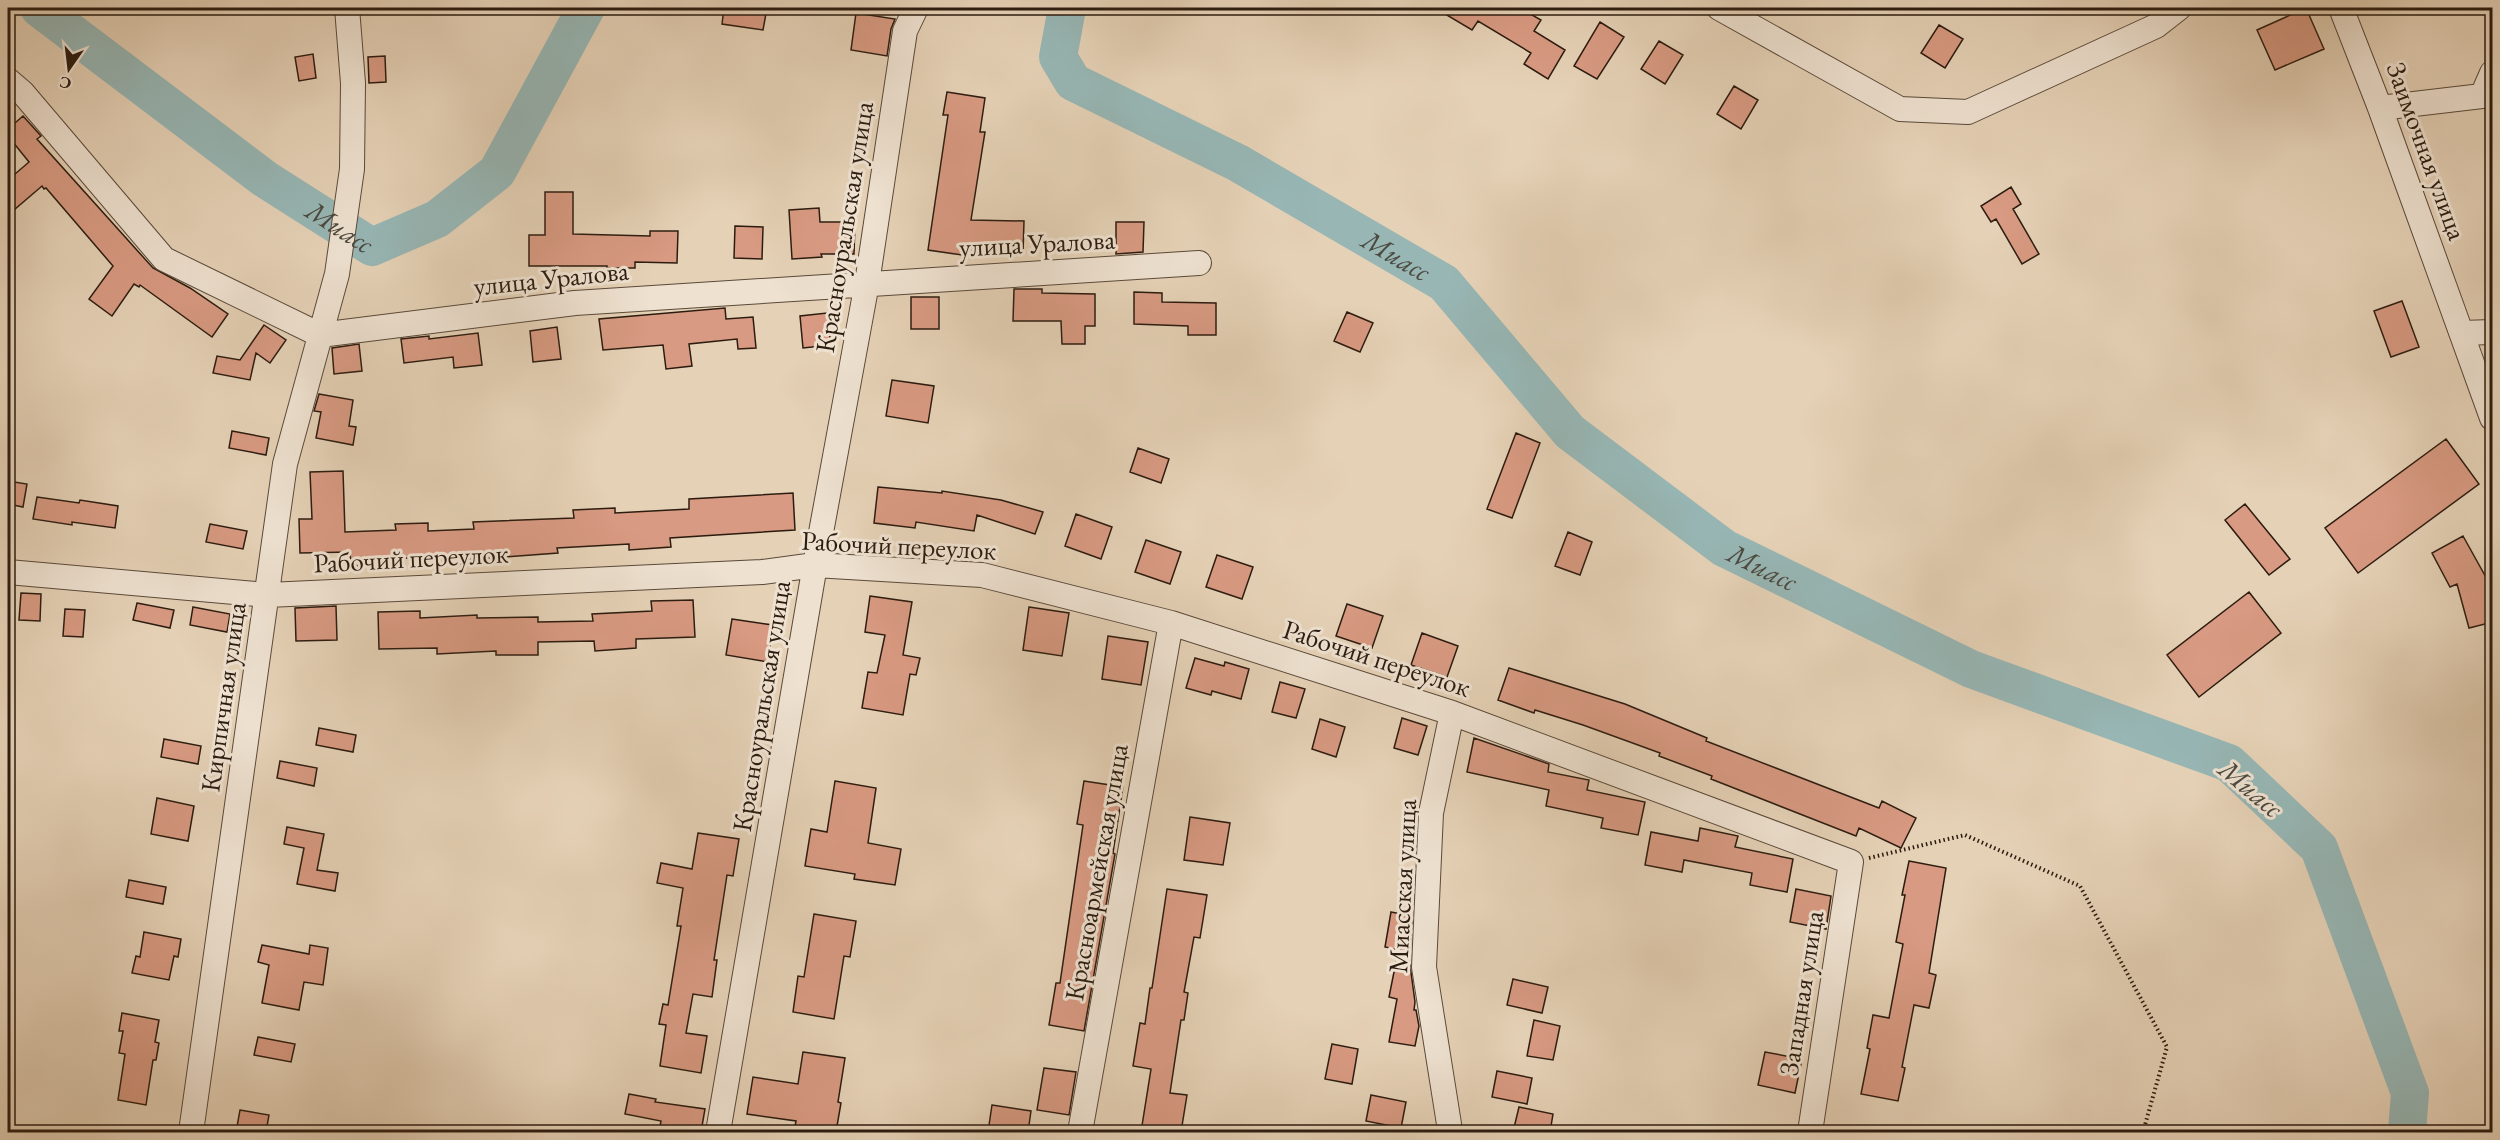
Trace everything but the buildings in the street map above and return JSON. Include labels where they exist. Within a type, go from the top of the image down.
[{"type":"street","name":"Кирпичная улица","points":[[191,1132],[285,464],[337,274],[351,169],[353,83],[347,8]]},
{"type":"street","name":"Красноуральская улица","points":[[718,1132],[815,565],[867,283],[905,31],[916,8]]},
{"type":"street","points":[[1719,8],[1900,109],[1968,112],[2156,26],[2179,8]]},
{"type":"street","name":"Заимочная улица","points":[[2341,8],[2380,108],[2493,418]]},
{"type":"street","points":[[2380,108],[2482,96],[2493,73]]},
{"type":"street","points":[[8,80],[22,92],[164,259],[320,335]]},
{"type":"street","name":"улица Уралова","points":[[320,335],[575,303],[1199,263]]},
{"type":"street","points":[[2462,333],[2493,332]]},
{"type":"street","name":"Рабочий переулок","points":[[8,572],[268,595],[762,572],[815,565],[982,575],[1171,623],[1452,713],[1851,862]]},
{"type":"street","name":"Красноармейская улица","points":[[1080,1132],[1171,623]]},
{"type":"street","name":"Миасская улица","points":[[1448,1132],[1449,1124],[1424,967],[1431,813],[1452,713]]},
{"type":"street","name":"Западная улица","points":[[1810,1132],[1851,862]]},
{"type":"path","points":[[1851,862],[1965,835],[2080,886],[2167,1047],[2143,1132]]},
{"type":"waterway","name":"Миасс","points":[[39,8],[265,179],[372,247],[437,219],[497,172],[586,8]]},
{"type":"waterway","name":"Миасс","points":[[1067,8],[1058,57],[1073,82],[1238,163],[1444,283],[1570,432],[1724,548],[1971,669],[2229,763],[2319,848],[2410,1093],[2407,1132]]}]
